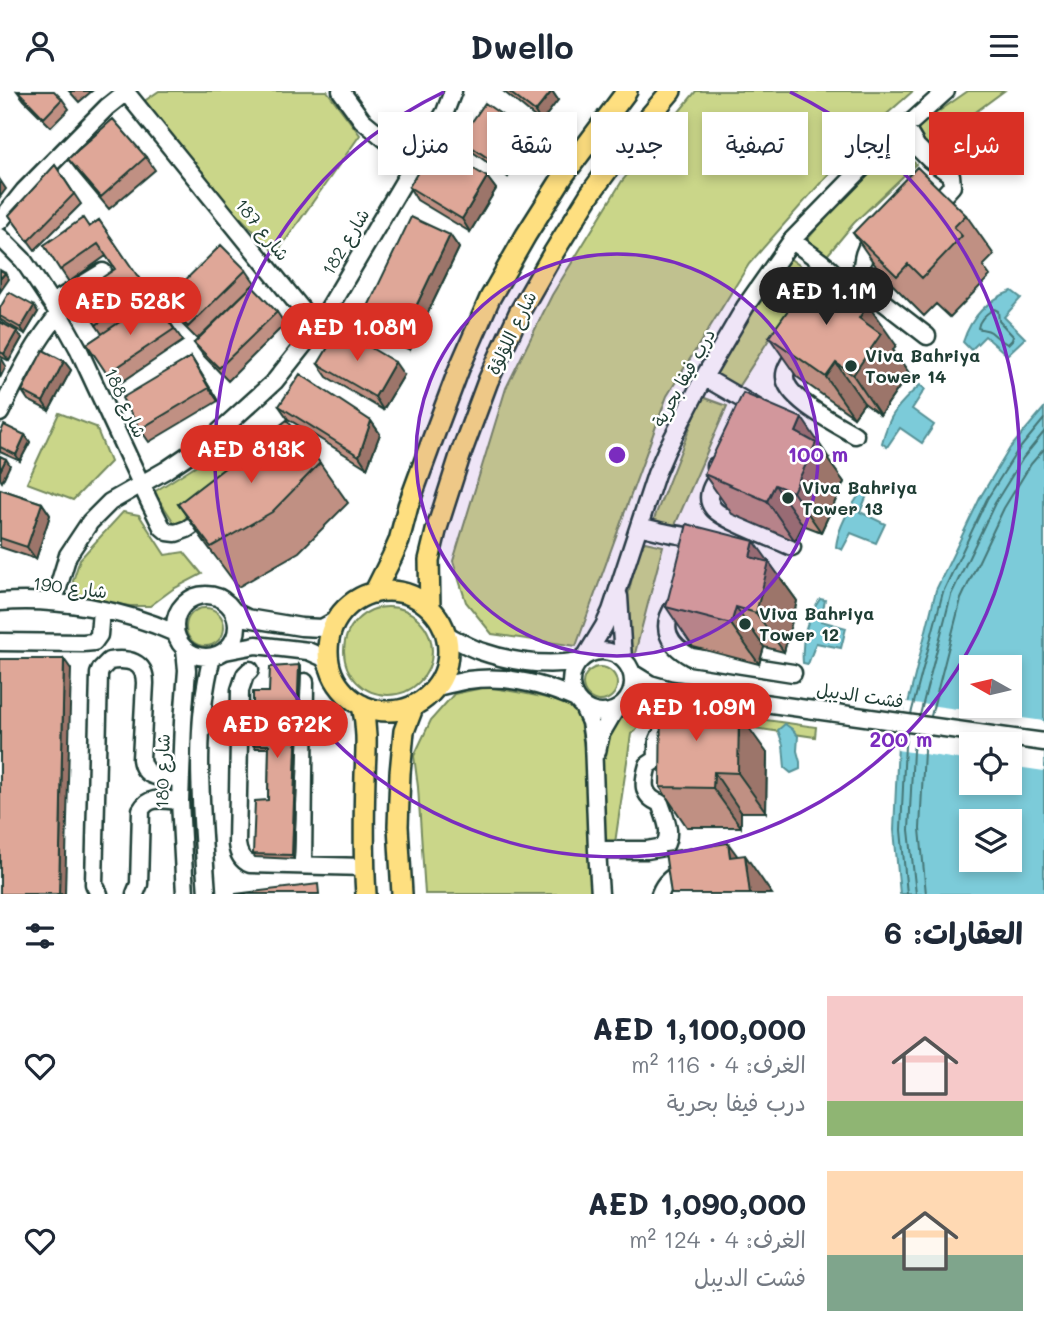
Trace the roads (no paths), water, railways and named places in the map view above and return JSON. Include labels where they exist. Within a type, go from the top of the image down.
[{"type":"main road","name":"شارع اللؤلؤة","points":[[374,593],[393,557],[430,446],[459,369],[490,299],[564,175],[626,91]]},
{"type":"main road","name":"شارع اللؤلؤة","points":[[430,608],[429,560],[436,531],[488,381],[519,313],[590,194],[632,137],[671,91]]},
{"type":"main road","points":[[389,591],[404,593],[430,608],[439,620],[448,647],[443,675],[426,698],[401,710],[374,710],[350,698],[340,688],[328,656],[330,637],[347,607],[360,598],[389,591]]},
{"type":"main road","points":[[362,705],[367,746],[364,867],[366,894]]},
{"type":"main road","points":[[402,894],[398,826],[400,773],[404,731],[414,705]]},
{"type":"street","points":[[0,221],[24,191],[126,91]]},
{"type":"street","name":"شارع 187","points":[[126,91],[317,328]]},
{"type":"street","points":[[341,91],[362,120],[378,133]]},
{"type":"street","name":"شارع 182","points":[[445,112],[453,91]]},
{"type":"street","name":"درب فيفا بحرية","points":[[915,118],[946,91]]},
{"type":"street","points":[[912,201],[925,202],[942,197],[951,186],[951,175],[930,160],[915,144]]},
{"type":"street","name":"شارع 182","points":[[54,601],[68,555],[90,522],[110,502],[188,456],[225,427],[275,381],[317,328],[408,175]]},
{"type":"street","name":"درب فيفا بحرية","points":[[583,658],[604,627],[656,474],[704,377],[745,307],[792,240],[854,175]]},
{"type":"street","points":[[886,231],[875,236],[868,245],[862,258],[860,278],[874,295],[927,336]]},
{"type":"street","name":"شارع 188","points":[[0,237],[23,260],[78,348],[163,527],[168,532],[176,533],[187,529],[219,507]]},
{"type":"street","points":[[792,240],[833,271],[841,281],[833,304],[821,314]]},
{"type":"street","points":[[0,413],[48,327],[55,308],[103,272]]},
{"type":"street","points":[[794,328],[795,340],[807,344],[787,370],[785,377],[788,386],[797,399],[855,435]]},
{"type":"street","points":[[704,377],[759,409],[761,428]]},
{"type":"street","points":[[225,427],[256,467],[257,477],[252,485]]},
{"type":"street","points":[[720,449],[715,461],[717,478],[711,486],[709,498],[712,507],[718,513],[792,547]]},
{"type":"street","points":[[717,478],[727,482],[735,478]]},
{"type":"street","points":[[639,526],[690,537],[700,542],[704,548],[703,554],[696,561]]},
{"type":"street","points":[[676,585],[673,595],[675,605],[682,613],[694,610]]},
{"type":"street","name":"درب فيفا بحرية","points":[[618,590],[627,666]]},
{"type":"street","points":[[207,894],[200,790],[208,671],[218,654],[235,638],[237,629],[233,611],[226,602],[217,597],[197,596],[187,601],[180,609],[175,633],[185,650],[193,655],[203,657],[218,654],[256,645],[308,651],[324,658],[333,675]]},
{"type":"street","name":"شارع 190","points":[[0,602],[54,601],[135,617],[175,633]]},
{"type":"street","points":[[675,605],[670,612],[668,627],[670,640],[677,650],[691,657],[793,673]]},
{"type":"street","name":"شارع 190","points":[[135,617],[164,614],[180,609]]},
{"type":"street","points":[[0,642],[94,642],[99,635],[101,610]]},
{"type":"street","points":[[233,611],[247,618],[301,627],[321,628],[338,619]]},
{"type":"street","points":[[445,634],[478,651],[541,664],[561,664],[596,651],[615,654],[627,666],[633,681],[632,689],[601,734],[594,764]]},
{"type":"street","name":"شارع 180","points":[[185,650],[187,670],[180,801],[185,894]]},
{"type":"street","points":[[583,658],[573,670],[571,680],[572,690],[590,722],[593,741],[600,894]]},
{"type":"street","points":[[99,894],[95,889],[94,879],[99,674],[104,664],[115,660],[127,661],[142,668],[145,683],[141,764],[150,775],[181,778]]},
{"type":"street","name":"فشت الديبل","points":[[627,666],[650,684],[671,689],[1044,742]]},
{"type":"street","points":[[250,670],[245,675],[240,690],[239,854],[250,864],[364,867]]},
{"type":"street","points":[[436,687],[496,678],[556,690],[598,713],[619,707]]},
{"type":"street","points":[[303,865],[305,682]]},
{"type":"street","name":"فشت الديبل","points":[[619,707],[671,689]]},
{"type":"street","points":[[657,759],[657,739],[670,724],[695,726]]},
{"type":"street","points":[[597,850],[647,850],[664,847],[669,839],[666,797],[651,799],[644,785],[648,765],[657,759]]},
{"type":"street","points":[[657,759],[668,763],[673,769]]},
{"type":"street","points":[[135,894],[139,884],[143,805],[153,799],[180,801]]},
{"type":"street","points":[[660,894],[668,880],[681,873],[707,870]]},
{"type":"water","points":[[1012,291],[1021,298],[1004,317],[1025,338],[1007,355],[985,336],[971,350],[963,342],[975,317],[995,299]]},
{"type":"water","points":[[920,385],[925,389],[912,409],[934,425],[922,443],[900,428],[887,447],[882,443],[892,417]]},
{"type":"water","points":[[1044,408],[1044,894],[900,894],[894,830],[898,744],[936,590],[981,496],[1010,448]]},
{"type":"water","points":[[863,490],[868,493],[860,512],[885,524],[876,543],[851,533],[842,550],[836,547],[839,532],[849,510]]},
{"type":"water","points":[[820,599],[825,600],[821,621],[846,628],[841,648],[816,643],[808,664],[803,663],[806,629]]},
{"type":"water","points":[[785,724],[798,736],[800,769],[791,773],[785,768],[783,745],[778,730]]},
{"type":"place","name":"Viva Bahriya Tower 14","points":[[851,366]]},
{"type":"place","name":"Viva Bahriya Tower 13","points":[[788,498]]},
{"type":"place","name":"Viva Bahriya Tower 12","points":[[745,624]]}]
